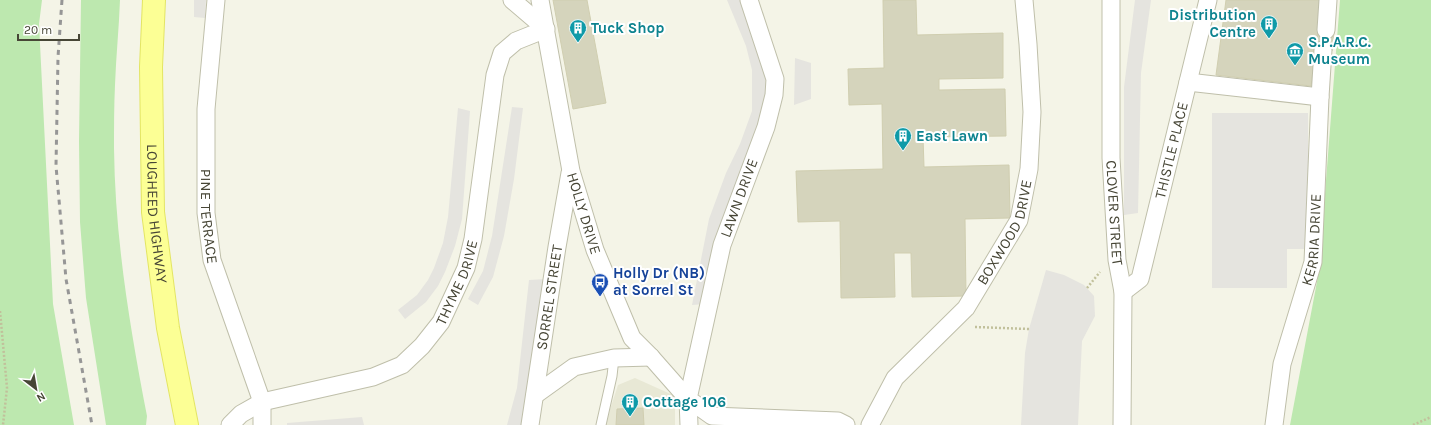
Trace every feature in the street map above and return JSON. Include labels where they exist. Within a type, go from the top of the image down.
[{"type":"main road","name":"LOUGHEED HIGHWAY","points":[[154,0],[151,67],[153,212],[168,328],[187,425]]},
{"type":"street","name":"PINE TERRACE","points":[[216,0],[206,108],[206,212],[212,260],[262,402],[262,425]]},
{"type":"street","points":[[512,0],[546,29]]},
{"type":"street","name":"HOLLY DRIVE","points":[[540,0],[570,171],[595,250],[632,338],[688,399],[712,416],[838,421],[846,425]]},
{"type":"street","name":"LAWN DRIVE","points":[[688,399],[722,245],[766,126],[774,95],[775,79],[749,0]]},
{"type":"street","name":"BOXWOOD DRIVE","points":[[870,425],[895,378],[966,308],[1019,220],[1029,169],[1032,112],[1024,0]]},
{"type":"street","name":"CLOVER STREET","points":[[1111,0],[1112,158],[1117,260],[1123,292],[1122,425]]},
{"type":"street","name":"THISTLE PLACE","points":[[1123,292],[1140,279],[1208,0]]},
{"type":"street","points":[[1326,30],[1328,0]]},
{"type":"street","name":"THYME DRIVE","points":[[230,425],[241,414],[262,402],[373,378],[402,365],[422,346],[441,322],[466,268],[473,239],[495,75],[502,53],[516,41],[546,29]]},
{"type":"street","name":"KERRIA DRIVE","points":[[1274,425],[1282,364],[1313,262],[1323,50]]},
{"type":"street","points":[[1188,82],[1320,97]]},
{"type":"street","name":"SORREL STREET","points":[[530,425],[570,171]]},
{"type":"street","points":[[535,395],[574,367],[614,358],[651,357]]},
{"type":"street","points":[[688,399],[689,425]]},
{"type":"lane","points":[[601,425],[612,376],[614,358]]},
{"type":"path","points":[[0,312],[7,388],[3,425]]},
{"type":"path","points":[[948,326],[1030,329]]},
{"type":"path","points":[[1413,425],[1431,417]]},
{"type":"shaded area","points":[[194,0],[206,0],[205,18],[194,17]]},
{"type":"shaded area","points":[[727,0],[741,0],[765,64],[766,86],[763,108],[755,138],[724,216],[705,304],[692,305],[709,219],[726,173],[740,144],[752,111],[752,70],[746,46]]},
{"type":"shaded area","points":[[1135,0],[1151,0],[1141,73],[1138,213],[1124,215],[1124,87]]},
{"type":"shaded area","points":[[795,58],[811,63],[811,99],[794,105]]},
{"type":"shaded area","points":[[512,107],[523,108],[514,179],[504,236],[493,277],[478,305],[468,299],[483,271],[492,236]]},
{"type":"shaded area","points":[[458,108],[470,111],[462,219],[455,246],[438,286],[426,302],[405,319],[398,310],[417,295],[428,280],[443,243],[448,217]]},
{"type":"shaded area","points":[[1212,113],[1308,113],[1308,249],[1287,249],[1287,288],[1212,288]]},
{"type":"shaded area","points":[[1046,270],[1064,275],[1084,285],[1094,296],[1095,316],[1082,341],[1078,425],[1021,425],[1025,353],[1029,329]]},
{"type":"shaded area","points":[[546,279],[524,425],[507,425],[517,388],[529,280]]},
{"type":"shaded area","points":[[635,378],[675,396],[675,425],[605,425],[618,385]]},
{"type":"shaded area","points":[[362,417],[364,425],[287,425],[287,423]]},
{"type":"green space","points":[[0,0],[42,0],[39,24],[53,304],[74,425],[0,425]]},
{"type":"green space","points":[[81,0],[120,0],[114,101],[114,148],[117,216],[124,283],[147,416],[146,425],[106,425],[86,298],[80,222],[79,141]]},
{"type":"green space","points":[[1340,0],[1431,0],[1431,425],[1290,425],[1319,271]]},
{"type":"building","name":"Tuck Shop","points":[[553,0],[587,0],[606,103],[573,109]]},
{"type":"building","name":"East Lawn","points":[[883,0],[916,0],[917,35],[1003,33],[1003,78],[939,79],[939,90],[1005,89],[1006,136],[923,137],[924,167],[1009,165],[1010,218],[965,219],[966,296],[912,297],[911,253],[894,253],[895,297],[841,298],[840,221],[798,222],[796,171],[883,169],[882,104],[849,105],[848,69],[884,68]]},
{"type":"building","name":"Distribution Centre","points":[[1226,0],[1322,0],[1311,86],[1216,75]]},
{"type":"building","points":[[1318,29],[1334,31],[1332,51],[1316,49]]},
{"type":"building","name":"Cottage 106","points":[[643,408],[644,425],[616,425],[617,409]]},
{"type":"railway","points":[[62,0],[58,57],[56,166],[66,279],[92,425]]},
{"type":"place","name":"Distribution Centre","points":[[1269,39]]},
{"type":"place","name":"Tuck Shop","points":[[578,43]]},
{"type":"place","name":"S.P.A.R.C. Museum","points":[[1295,66]]},
{"type":"place","name":"East Lawn","points":[[903,151]]},
{"type":"place","name":"Holly Dr (NB) at Sorrel St","points":[[600,297]]},
{"type":"place","name":"Cottage 106","points":[[630,417]]}]
